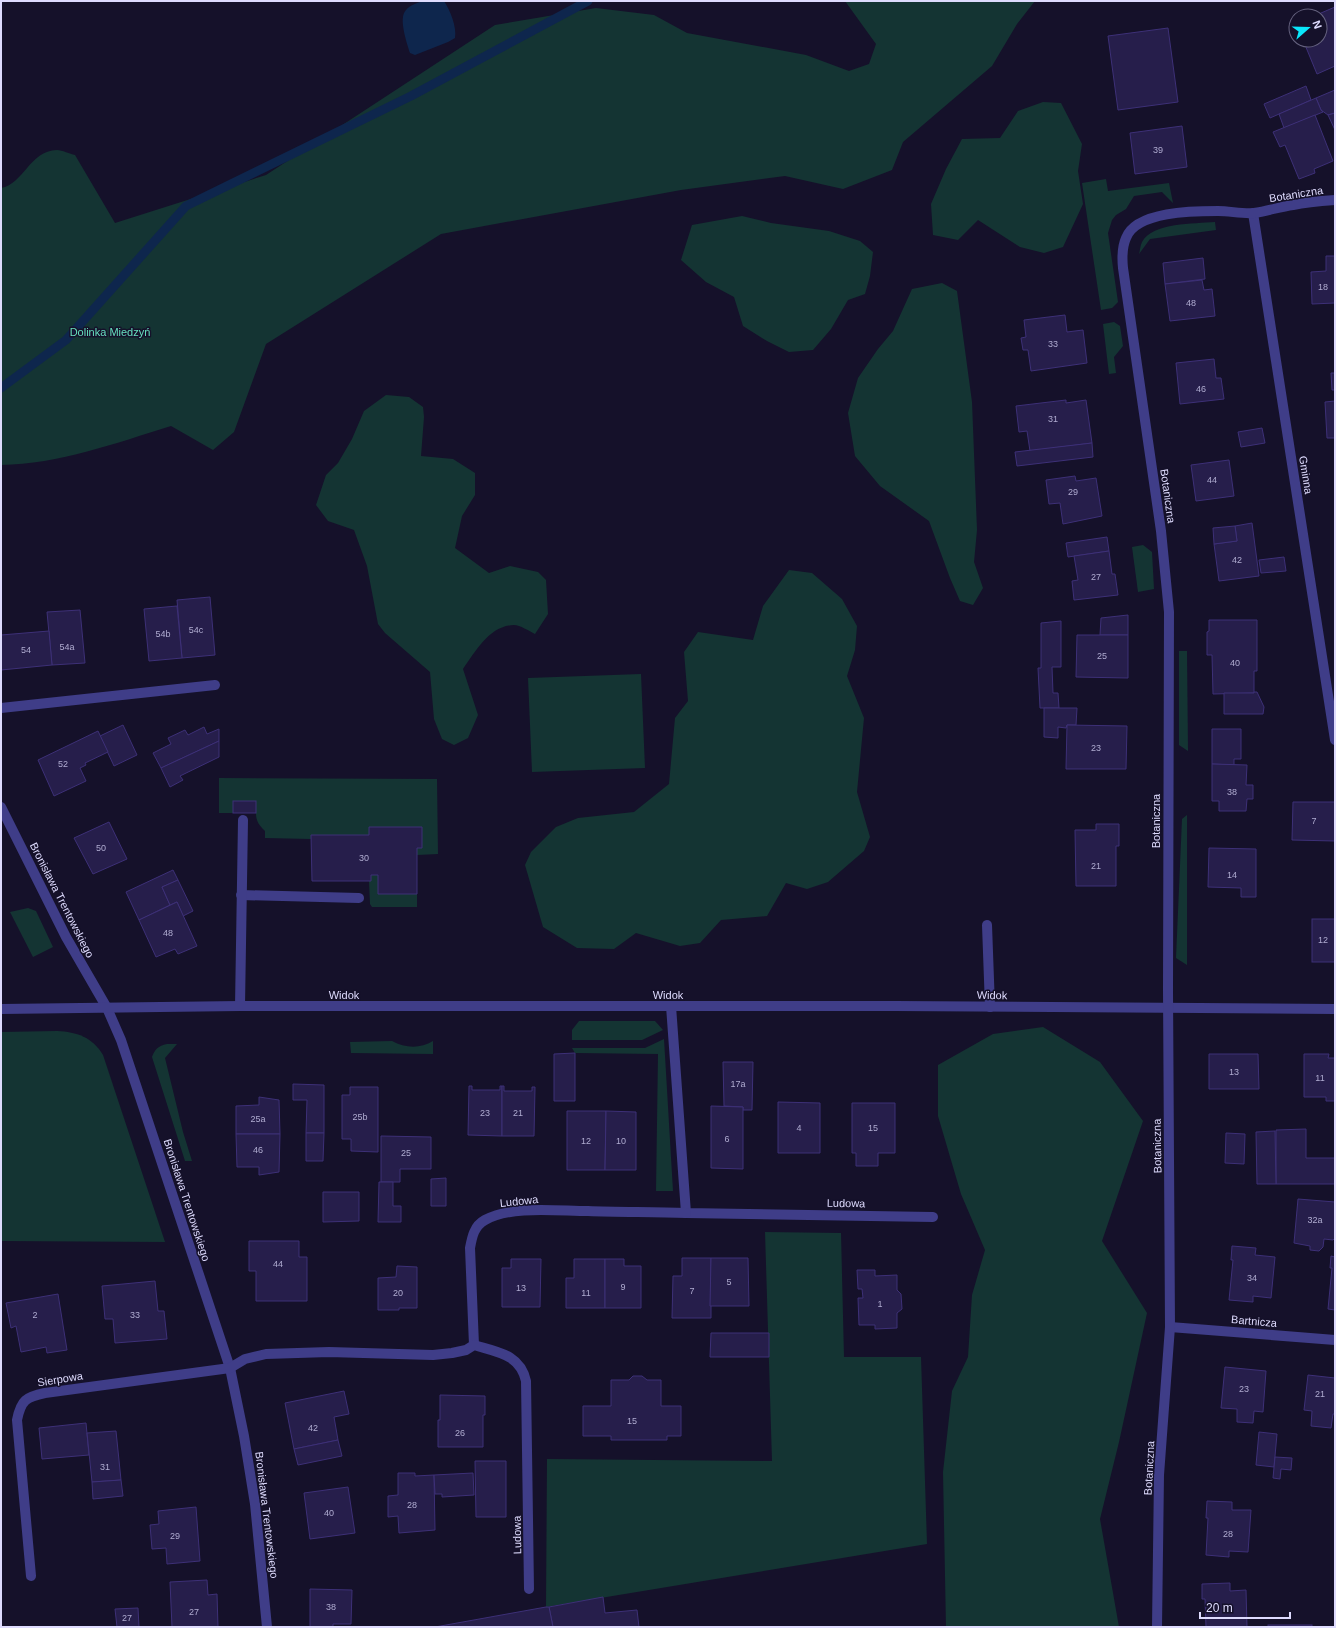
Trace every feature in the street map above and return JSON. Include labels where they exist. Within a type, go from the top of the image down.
[{"type":"street","name":"Botaniczna","points":[[1157,1627],[1159,1475],[1170,1327],[1168,1009],[1169,612],[1161,531],[1122,257],[1126,237],[1139,223],[1149,218],[1193,212],[1253,213],[1292,205],[1335,200]]},
{"type":"street","name":"Gminna","points":[[1253,213],[1335,740]]},
{"type":"street","points":[[1,708],[215,685]]},
{"type":"street","name":"Bronisława Trentowskiego","points":[[1,807],[66,937],[107,1008],[121,1040],[230,1368],[244,1436],[255,1504],[267,1627]]},
{"type":"street","points":[[240,1006],[243,820]]},
{"type":"street","points":[[241,895],[359,898]]},
{"type":"street","points":[[988,925],[990,1007]]},
{"type":"street","name":"Widok","points":[[1,1009],[240,1006],[671,1006],[1335,1009]]},
{"type":"street","points":[[671,1006],[686,1213]]},
{"type":"street","name":"Ludowa","points":[[529,1589],[526,1381],[524,1372],[519,1364],[510,1356],[474,1345],[470,1248],[473,1235],[478,1226],[484,1220],[512,1212],[541,1210],[933,1217]]},
{"type":"street","name":"Bartnicza","points":[[1170,1327],[1335,1340]]},
{"type":"street","points":[[230,1368],[245,1360],[266,1354],[329,1352],[433,1355],[466,1350],[474,1345]]},
{"type":"street","name":"Sierpowa","points":[[31,1576],[17,1420],[20,1409],[25,1400],[45,1393],[230,1368]]},
{"type":"green space","name":"Dolinka Miedzyń","points":[[845,1],[1035,1],[1017,24],[992,66],[903,142],[892,170],[843,189],[785,176],[681,190],[441,234],[266,344],[234,432],[213,450],[171,426],[108,446],[66,457],[23,464],[1,465],[1,188],[16,181],[33,161],[47,152],[57,150],[75,155],[115,223],[266,175],[495,25],[596,8],[654,15],[687,33],[806,55],[849,71],[869,64],[876,44]]},
{"type":"green space","points":[[1043,102],[1061,103],[1082,144],[1078,171],[1083,204],[1063,247],[1044,253],[1020,247],[978,220],[958,240],[933,235],[931,204],[946,169],[962,139],[1000,138],[1018,111]]},
{"type":"green space","points":[[1106,179],[1108,191],[1169,183],[1173,203],[1162,192],[1134,196],[1126,209],[1116,215],[1112,220],[1108,233],[1118,302],[1112,308],[1101,310],[1082,183]]},
{"type":"green space","points":[[742,216],[771,223],[829,231],[860,241],[873,252],[870,276],[865,294],[848,300],[831,329],[813,350],[789,352],[767,341],[743,326],[734,297],[706,282],[681,260],[692,225]]},
{"type":"green space","points":[[1215,222],[1216,230],[1150,239],[1139,254],[1142,242],[1147,235],[1164,227]]},
{"type":"green space","points":[[942,283],[957,291],[972,402],[977,530],[974,562],[983,588],[973,605],[960,601],[929,521],[880,486],[855,456],[848,413],[858,378],[878,349],[893,331],[912,289]]},
{"type":"green space","points":[[1114,322],[1120,326],[1123,346],[1114,357],[1116,373],[1109,374],[1103,324]]},
{"type":"green space","points":[[386,395],[409,397],[423,407],[424,417],[421,456],[453,459],[475,473],[475,495],[462,516],[455,548],[489,573],[510,566],[538,572],[546,580],[548,614],[535,634],[516,625],[505,626],[490,635],[478,647],[463,669],[478,715],[468,738],[454,745],[442,739],[434,719],[430,672],[385,633],[378,624],[367,566],[354,530],[328,521],[316,505],[326,475],[338,463],[352,439],[364,411]]},
{"type":"green space","points":[[1143,545],[1152,552],[1154,589],[1138,592],[1132,547]]},
{"type":"green space","points":[[789,570],[812,573],[842,599],[857,626],[855,650],[847,676],[864,718],[857,792],[870,837],[864,851],[828,882],[807,889],[786,883],[767,916],[721,920],[700,943],[680,946],[636,933],[614,949],[577,948],[543,927],[525,865],[531,852],[556,827],[578,818],[634,812],[669,784],[675,718],[688,701],[684,652],[698,632],[753,640],[763,606]]},
{"type":"green space","points":[[1179,651],[1187,651],[1188,751],[1179,745]]},
{"type":"green space","points":[[641,674],[645,768],[532,772],[528,678]]},
{"type":"green space","points":[[219,778],[437,779],[438,854],[417,855],[417,848],[422,848],[422,827],[369,827],[369,835],[312,835],[311,839],[265,838],[265,831],[256,818],[256,801],[233,801],[233,813],[219,813]]},
{"type":"green space","points":[[1187,815],[1187,965],[1176,958],[1182,819]]},
{"type":"green space","points":[[371,875],[378,875],[379,894],[417,894],[417,907],[372,907],[370,904],[369,881],[371,880]]},
{"type":"green space","points":[[28,908],[36,911],[53,947],[33,957],[10,912]]},
{"type":"green space","points":[[579,1021],[655,1021],[663,1030],[642,1040],[572,1040],[572,1030]]},
{"type":"green space","points":[[1043,1027],[1100,1062],[1143,1121],[1102,1241],[1147,1313],[1119,1442],[1100,1519],[1119,1627],[946,1627],[943,1472],[952,1391],[968,1357],[972,1295],[985,1250],[961,1194],[938,1116],[938,1065],[993,1034]]},
{"type":"green space","points":[[57,1031],[77,1034],[89,1040],[103,1055],[165,1242],[1,1241],[1,1032]]},
{"type":"green space","points":[[664,1039],[673,1191],[656,1191],[658,1054],[575,1053],[572,1048],[645,1048]]},
{"type":"green space","points":[[392,1041],[412,1047],[428,1044],[433,1041],[433,1054],[351,1053],[350,1042]]},
{"type":"green space","points":[[167,1044],[177,1044],[165,1058],[183,1132],[192,1161],[185,1161],[152,1057],[157,1048]]},
{"type":"green space","points":[[765,1232],[841,1233],[844,1357],[921,1357],[927,1544],[546,1607],[547,1459],[772,1461]]},
{"type":"water","points":[[423,1],[444,1],[449,9],[455,29],[455,38],[415,55],[410,53],[405,37],[403,19],[408,8]]},
{"type":"building","points":[[1335,7],[1335,66],[1317,74],[1306,48],[1328,48],[1328,10]]},
{"type":"building","points":[[1168,28],[1178,102],[1118,110],[1108,36]]},
{"type":"building","points":[[1306,86],[1311,100],[1270,118],[1264,104]]},
{"type":"building","points":[[1335,90],[1335,113],[1328,115],[1321,110],[1316,98]]},
{"type":"building","points":[[1316,98],[1323,112],[1284,128],[1279,114]]},
{"type":"building","points":[[1335,113],[1335,130],[1328,115]]},
{"type":"building","points":[[1315,115],[1333,161],[1314,169],[1315,173],[1299,179],[1285,145],[1280,147],[1273,132]]},
{"type":"building","points":[[1182,126],[1187,167],[1135,174],[1130,133]]},
{"type":"building","points":[[1326,256],[1335,256],[1335,303],[1312,304],[1311,272],[1326,271]]},
{"type":"building","points":[[1203,258],[1205,279],[1165,284],[1163,263]]},
{"type":"building","points":[[1202,280],[1204,290],[1212,289],[1215,316],[1170,321],[1165,284]]},
{"type":"building","points":[[1065,315],[1067,332],[1083,330],[1087,363],[1031,371],[1028,350],[1023,350],[1021,338],[1026,337],[1024,320]]},
{"type":"building","points":[[1214,359],[1216,378],[1221,378],[1224,399],[1180,404],[1176,363]]},
{"type":"building","points":[[1331,373],[1335,373],[1335,390],[1332,390]]},
{"type":"building","points":[[1066,400],[1066,403],[1086,400],[1092,443],[1030,451],[1027,431],[1019,432],[1016,406]]},
{"type":"building","points":[[1335,401],[1335,438],[1327,438],[1325,402]]},
{"type":"building","points":[[1262,428],[1265,443],[1241,447],[1238,432]]},
{"type":"building","points":[[1092,443],[1093,457],[1017,466],[1015,452]]},
{"type":"building","points":[[1229,460],[1234,496],[1196,501],[1191,465]]},
{"type":"building","points":[[1075,476],[1076,481],[1096,478],[1102,516],[1063,524],[1060,503],[1049,504],[1046,480]]},
{"type":"building","points":[[1252,523],[1259,576],[1219,581],[1214,544],[1237,541],[1235,526]]},
{"type":"building","points":[[1235,526],[1237,541],[1214,544],[1213,528]]},
{"type":"building","points":[[1107,537],[1109,551],[1068,557],[1066,543]]},
{"type":"building","points":[[1109,551],[1112,574],[1115,574],[1118,595],[1074,600],[1072,581],[1078,580],[1074,556]]},
{"type":"building","points":[[1284,557],[1286,571],[1261,573],[1259,560]]},
{"type":"building","points":[[210,597],[215,655],[182,658],[177,600]]},
{"type":"building","points":[[177,606],[182,658],[149,661],[144,609]]},
{"type":"building","points":[[80,610],[85,663],[52,665],[47,612]]},
{"type":"building","points":[[1128,615],[1128,635],[1100,635],[1101,618]]},
{"type":"building","points":[[1209,620],[1257,620],[1257,671],[1254,671],[1254,693],[1213,694],[1212,655],[1207,655],[1207,632],[1209,631]]},
{"type":"building","points":[[1061,621],[1061,667],[1052,667],[1053,693],[1058,693],[1059,708],[1040,708],[1038,668],[1041,668],[1041,623]]},
{"type":"building","points":[[49,631],[52,665],[1,670],[1,635]]},
{"type":"building","points":[[1077,635],[1128,635],[1128,678],[1076,677]]},
{"type":"building","points":[[1257,692],[1264,707],[1263,714],[1224,714],[1224,693]]},
{"type":"building","points":[[1044,708],[1077,708],[1076,725],[1067,725],[1066,728],[1058,727],[1058,738],[1044,737]]},
{"type":"building","points":[[123,725],[137,755],[114,766],[100,736]]},
{"type":"building","points":[[1067,725],[1127,726],[1126,769],[1066,769]]},
{"type":"building","points":[[204,727],[207,734],[219,729],[219,741],[161,768],[153,753],[171,744],[168,738],[185,730],[188,735]]},
{"type":"building","points":[[1212,729],[1241,729],[1241,759],[1234,759],[1234,765],[1212,764]]},
{"type":"building","points":[[98,731],[108,752],[85,763],[86,765],[80,768],[86,781],[54,796],[38,760]]},
{"type":"building","points":[[219,741],[219,757],[180,776],[183,780],[170,787],[161,768]]},
{"type":"building","points":[[1212,764],[1247,765],[1246,785],[1253,785],[1253,799],[1247,799],[1246,811],[1219,811],[1219,801],[1212,801]]},
{"type":"building","points":[[233,801],[256,801],[256,813],[233,813]]},
{"type":"building","points":[[1293,802],[1335,802],[1335,841],[1292,840]]},
{"type":"building","points":[[109,822],[127,859],[93,874],[74,838]]},
{"type":"building","points":[[1096,824],[1119,824],[1119,846],[1116,846],[1116,886],[1076,886],[1075,830],[1096,830]]},
{"type":"building","points":[[369,827],[422,827],[422,848],[417,848],[417,894],[378,894],[378,875],[371,875],[371,881],[312,881],[311,835],[369,835]]},
{"type":"building","points":[[1209,848],[1256,849],[1256,897],[1241,897],[1241,888],[1208,887]]},
{"type":"building","points":[[173,870],[178,880],[162,887],[170,905],[139,920],[126,892]]},
{"type":"building","points":[[178,880],[193,911],[183,916],[177,902],[170,905],[162,887]]},
{"type":"building","points":[[177,902],[197,946],[178,954],[175,949],[156,957],[139,920]]},
{"type":"building","points":[[1312,919],[1335,919],[1335,962],[1312,962]]},
{"type":"building","points":[[575,1053],[575,1101],[554,1101],[554,1054]]},
{"type":"building","points":[[1209,1054],[1258,1054],[1259,1089],[1209,1089]]},
{"type":"building","points":[[1304,1054],[1329,1054],[1328,1058],[1335,1058],[1335,1101],[1326,1101],[1326,1097],[1304,1097]]},
{"type":"building","points":[[723,1062],[753,1062],[752,1110],[743,1110],[743,1107],[724,1106]]},
{"type":"building","points":[[293,1084],[324,1085],[324,1133],[306,1133],[307,1100],[293,1100]]},
{"type":"building","points":[[469,1086],[472,1086],[472,1090],[500,1090],[500,1086],[502,1086],[502,1136],[468,1135]]},
{"type":"building","points":[[502,1086],[504,1086],[504,1091],[532,1091],[532,1087],[535,1087],[534,1136],[502,1136]]},
{"type":"building","points":[[350,1087],[378,1087],[378,1152],[351,1151],[351,1139],[342,1139],[342,1095],[350,1095]]},
{"type":"building","points":[[259,1097],[279,1100],[280,1134],[236,1134],[236,1106],[259,1105]]},
{"type":"building","points":[[778,1102],[820,1103],[820,1153],[778,1153]]},
{"type":"building","points":[[852,1103],[895,1103],[895,1153],[878,1153],[878,1166],[856,1166],[856,1153],[852,1153]]},
{"type":"building","points":[[711,1106],[743,1107],[743,1169],[711,1168]]},
{"type":"building","points":[[567,1111],[606,1111],[605,1170],[567,1170]]},
{"type":"building","points":[[606,1111],[636,1112],[636,1170],[605,1170]]},
{"type":"building","points":[[1306,1129],[1306,1158],[1335,1158],[1335,1184],[1276,1184],[1276,1130]]},
{"type":"building","points":[[1275,1131],[1276,1184],[1257,1184],[1256,1132]]},
{"type":"building","points":[[306,1133],[324,1133],[323,1161],[306,1161]]},
{"type":"building","points":[[1226,1133],[1245,1134],[1244,1164],[1225,1163]]},
{"type":"building","points":[[236,1134],[280,1134],[279,1172],[259,1175],[259,1167],[237,1167]]},
{"type":"building","points":[[381,1136],[431,1137],[431,1169],[400,1169],[400,1182],[381,1182]]},
{"type":"building","points":[[446,1178],[446,1206],[431,1206],[431,1179]]},
{"type":"building","points":[[379,1182],[393,1182],[393,1206],[401,1206],[401,1222],[378,1222]]},
{"type":"building","points":[[323,1192],[359,1192],[359,1221],[323,1222]]},
{"type":"building","points":[[1298,1199],[1335,1202],[1335,1238],[1333,1240],[1324,1239],[1323,1247],[1319,1251],[1310,1250],[1310,1246],[1294,1243]]},
{"type":"building","points":[[249,1241],[299,1241],[299,1257],[307,1257],[307,1301],[256,1301],[256,1271],[249,1271]]},
{"type":"building","points":[[1232,1246],[1256,1248],[1255,1255],[1275,1257],[1271,1298],[1253,1296],[1253,1302],[1229,1300],[1233,1260],[1231,1260]]},
{"type":"building","points":[[1331,1256],[1335,1257],[1335,1310],[1328,1309],[1332,1268],[1330,1268]]},
{"type":"building","points":[[682,1258],[711,1258],[711,1318],[672,1318],[673,1276],[682,1276]]},
{"type":"building","points":[[711,1258],[748,1258],[749,1306],[710,1306]]},
{"type":"building","points":[[511,1259],[541,1259],[540,1307],[502,1307],[502,1268],[511,1268]]},
{"type":"building","points":[[574,1259],[605,1259],[605,1308],[566,1308],[566,1278],[574,1278]]},
{"type":"building","points":[[605,1259],[624,1259],[624,1266],[641,1266],[641,1308],[605,1308]]},
{"type":"building","points":[[397,1266],[417,1267],[417,1308],[378,1310],[378,1278],[396,1277]]},
{"type":"building","points":[[857,1270],[875,1270],[875,1276],[897,1275],[897,1290],[901,1294],[902,1309],[897,1313],[897,1328],[875,1329],[875,1325],[859,1325],[858,1298],[863,1298],[862,1289],[858,1289]]},
{"type":"building","points":[[155,1281],[158,1311],[164,1311],[167,1339],[115,1343],[113,1319],[105,1319],[102,1286]]},
{"type":"building","points":[[58,1294],[67,1350],[47,1353],[46,1347],[21,1352],[16,1326],[11,1328],[6,1303]]},
{"type":"building","points":[[711,1333],[769,1333],[769,1357],[710,1357]]},
{"type":"building","points":[[1225,1367],[1266,1371],[1263,1412],[1254,1411],[1253,1423],[1237,1422],[1237,1409],[1221,1408]]},
{"type":"building","points":[[1308,1375],[1335,1378],[1335,1414],[1333,1414],[1331,1428],[1311,1426],[1312,1411],[1304,1410]]},
{"type":"building","points":[[633,1376],[642,1376],[647,1380],[661,1380],[661,1406],[681,1406],[681,1436],[667,1436],[667,1440],[611,1440],[611,1436],[583,1436],[583,1406],[611,1406],[611,1380],[629,1380]]},
{"type":"building","points":[[344,1391],[349,1414],[334,1417],[338,1440],[294,1449],[285,1403]]},
{"type":"building","points":[[440,1395],[485,1396],[485,1415],[483,1415],[483,1447],[438,1447]]},
{"type":"building","points":[[86,1423],[89,1455],[42,1459],[39,1428]]},
{"type":"building","points":[[116,1431],[121,1480],[92,1482],[87,1433]]},
{"type":"building","points":[[1259,1432],[1277,1434],[1274,1467],[1256,1465]]},
{"type":"building","points":[[338,1440],[342,1456],[298,1465],[294,1449]]},
{"type":"building","points":[[1275,1457],[1292,1458],[1291,1470],[1281,1469],[1280,1479],[1273,1478]]},
{"type":"building","points":[[475,1461],[506,1461],[506,1517],[476,1517]]},
{"type":"building","points":[[398,1473],[415,1473],[415,1476],[434,1475],[435,1530],[399,1533],[398,1516],[388,1517],[388,1496],[398,1495]]},
{"type":"building","points":[[473,1473],[474,1495],[442,1497],[442,1494],[435,1494],[434,1475]]},
{"type":"building","points":[[121,1480],[123,1496],[93,1499],[92,1482]]},
{"type":"building","points":[[348,1487],[355,1533],[310,1539],[304,1493]]},
{"type":"building","points":[[1207,1501],[1232,1502],[1232,1510],[1251,1510],[1248,1552],[1229,1551],[1229,1557],[1206,1555],[1208,1518],[1206,1518]]},
{"type":"building","points":[[196,1507],[200,1561],[167,1564],[166,1548],[152,1549],[150,1525],[159,1524],[158,1511]]},
{"type":"building","points":[[207,1580],[208,1595],[217,1594],[218,1627],[172,1627],[170,1582]]},
{"type":"building","points":[[1230,1583],[1230,1591],[1246,1590],[1247,1627],[1206,1627],[1205,1599],[1202,1599],[1202,1584]]},
{"type":"building","points":[[310,1589],[352,1590],[351,1624],[333,1624],[333,1627],[310,1627]]},
{"type":"building","points":[[603,1597],[605,1613],[637,1610],[639,1627],[553,1627],[549,1607]]},
{"type":"building","points":[[549,1607],[553,1627],[435,1627]]},
{"type":"building","points":[[138,1608],[139,1627],[117,1627],[115,1609]]},
{"type":"building","points":[[1268,1625],[1312,1625],[1312,1627],[1268,1627]]},
{"type":"waterway","points":[[1,388],[66,340],[186,206],[411,96],[588,1]]}]
